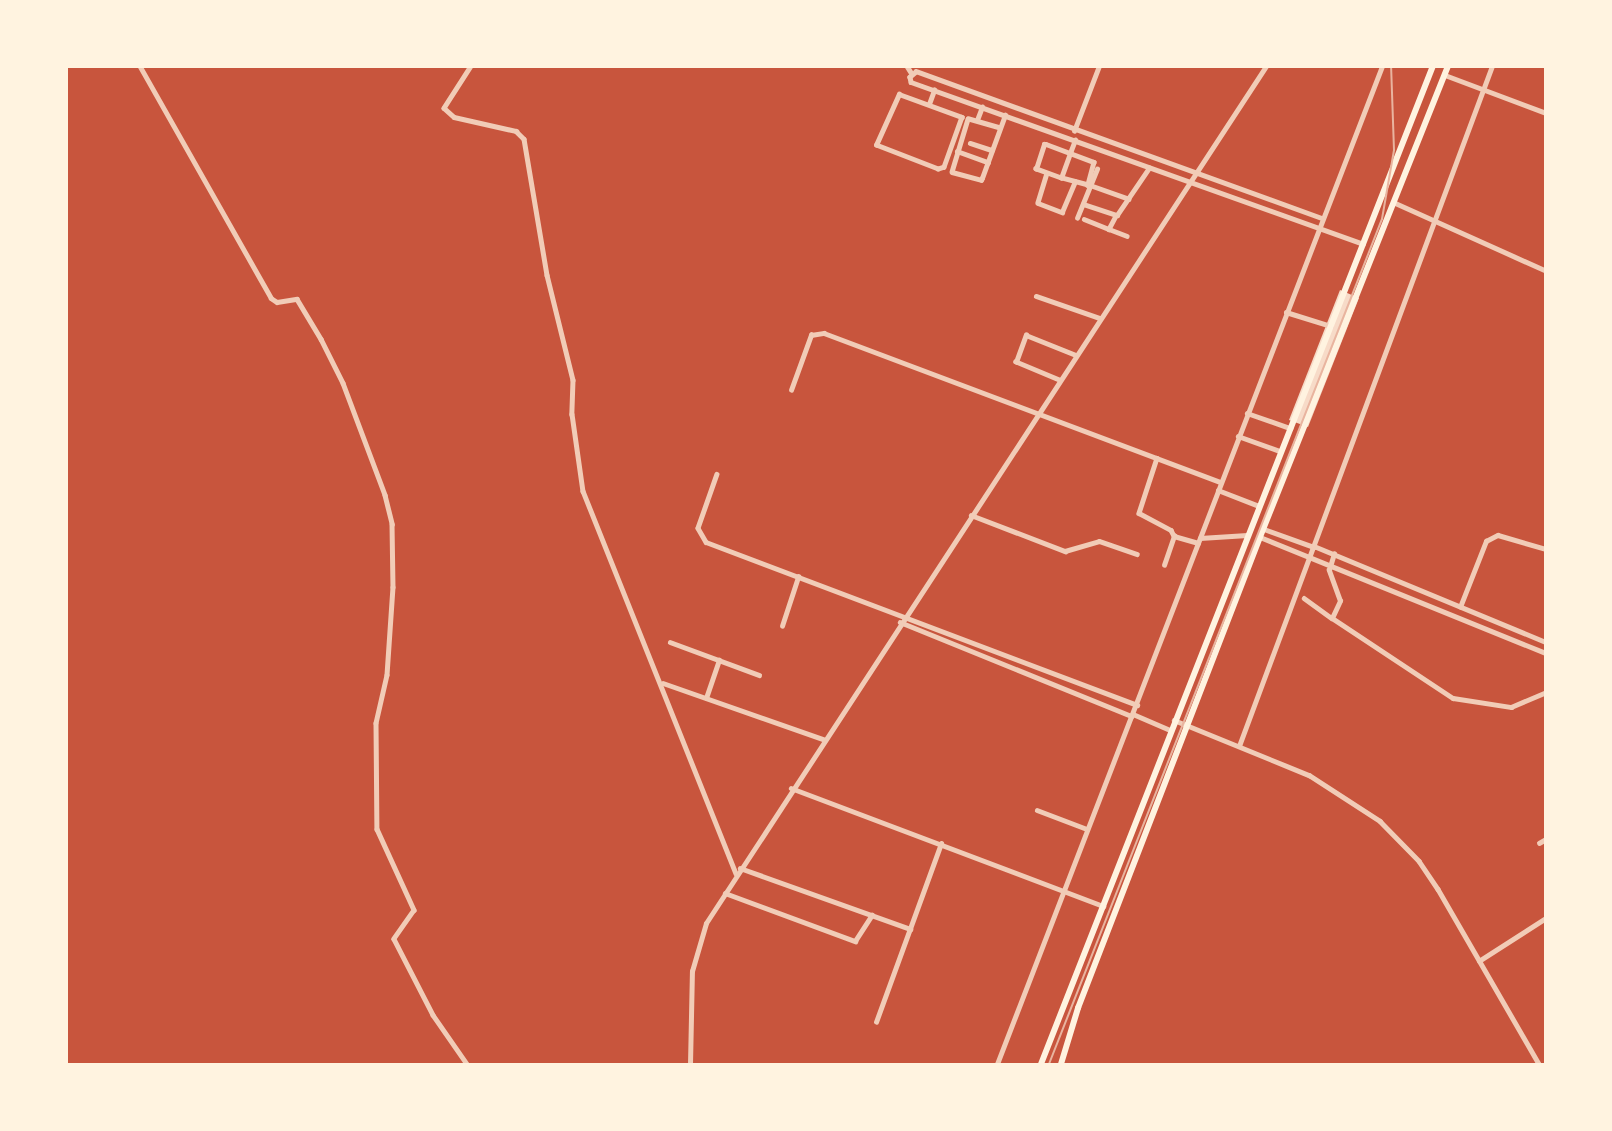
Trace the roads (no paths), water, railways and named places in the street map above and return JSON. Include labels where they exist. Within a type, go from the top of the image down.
[{"type":"main road","points":[[1041,1065],[1170,730],[1433,66]]},
{"type":"main road","points":[[1061,1065],[1078,1008],[1448,66]]},
{"type":"street","points":[[140,66],[271,299],[278,302],[297,299],[321,339],[343,383],[385,495],[392,524],[393,587],[387,675],[376,723],[377,829],[414,909],[394,939],[433,1015],[467,1065]]},
{"type":"street","points":[[471,66],[444,108],[454,117],[516,131],[524,139],[547,275],[573,377],[572,414],[583,491],[663,683],[724,852],[738,871],[910,929]]},
{"type":"street","points":[[907,66],[912,74],[1323,219]]},
{"type":"street","points":[[1074,131],[1099,66]]},
{"type":"street","points":[[690,1065],[695,952],[725,892],[790,788],[1266,66]]},
{"type":"street","points":[[997,1065],[1382,66]]},
{"type":"street","points":[[1239,746],[1492,66]]},
{"type":"street","points":[[912,74],[911,82],[1363,244]]},
{"type":"street","points":[[1445,75],[1545,113]]},
{"type":"street","points":[[929,104],[934,90]]},
{"type":"street","points":[[897,95],[929,104],[962,118],[944,167],[939,169],[877,146],[876,137],[897,95]]},
{"type":"street","points":[[977,120],[982,107]]},
{"type":"street","points":[[1000,128],[968,119],[951,171],[977,181],[988,162],[1005,115]]},
{"type":"street","points":[[1061,177],[1075,140]]},
{"type":"street","points":[[970,143],[992,150]]},
{"type":"street","points":[[1044,145],[1095,164],[1088,184],[1075,183],[1047,173],[1035,167],[1044,145]]},
{"type":"street","points":[[957,151],[988,162]]},
{"type":"street","points":[[1110,229],[1149,168]]},
{"type":"street","points":[[1077,218],[1097,169]]},
{"type":"street","points":[[1047,173],[1039,204],[1063,211],[1075,183]]},
{"type":"street","points":[[1090,185],[1129,199]]},
{"type":"street","points":[[1395,203],[1545,271]]},
{"type":"street","points":[[1083,204],[1117,215]]},
{"type":"street","points":[[1084,219],[1127,236]]},
{"type":"street","points":[[1036,296],[1100,318]]},
{"type":"street","points":[[1286,312],[1331,326]]},
{"type":"street","points":[[791,390],[807,341],[814,333],[824,332],[1221,482]]},
{"type":"street","points":[[1059,380],[1016,362],[1024,337],[1031,335],[1076,355]]},
{"type":"street","points":[[1247,413],[1290,428]]},
{"type":"street","points":[[1238,436],[1280,451]]},
{"type":"street","points":[[1157,458],[1139,513],[1171,530],[1174,536],[1164,565]]},
{"type":"street","points":[[717,474],[699,522],[702,538],[1137,705]]},
{"type":"street","points":[[1218,490],[1259,506]]},
{"type":"street","points":[[971,515],[1065,551],[1099,541],[1137,554]]},
{"type":"street","points":[[1264,529],[1334,554],[1545,642]]},
{"type":"street","points":[[1174,536],[1199,540],[1247,535]]},
{"type":"street","points":[[1460,607],[1486,541],[1498,535],[1545,549]]},
{"type":"street","points":[[1261,537],[1331,562],[1545,653]]},
{"type":"street","points":[[1332,618],[1340,601],[1329,570],[1334,554]]},
{"type":"street","points":[[782,626],[798,577]]},
{"type":"street","points":[[1304,598],[1453,698],[1511,707],[1545,692]]},
{"type":"street","points":[[900,622],[1170,730]]},
{"type":"street","points":[[1512,639],[1516,630]]},
{"type":"street","points":[[670,642],[759,675]]},
{"type":"street","points":[[706,698],[719,660]]},
{"type":"street","points":[[663,683],[823,739]]},
{"type":"street","points":[[1174,720],[1309,775],[1380,821],[1419,861],[1539,1065]]},
{"type":"street","points":[[790,788],[1103,906]]},
{"type":"street","points":[[1037,810],[1087,829]]},
{"type":"street","points":[[1539,843],[1545,839]]},
{"type":"street","points":[[876,1022],[941,843]]},
{"type":"street","points":[[725,892],[855,941],[872,915]]},
{"type":"street","points":[[1479,961],[1545,918]]},
{"type":"railway","points":[[1049,1064],[1382,219],[1394,150],[1391,66]]}]
